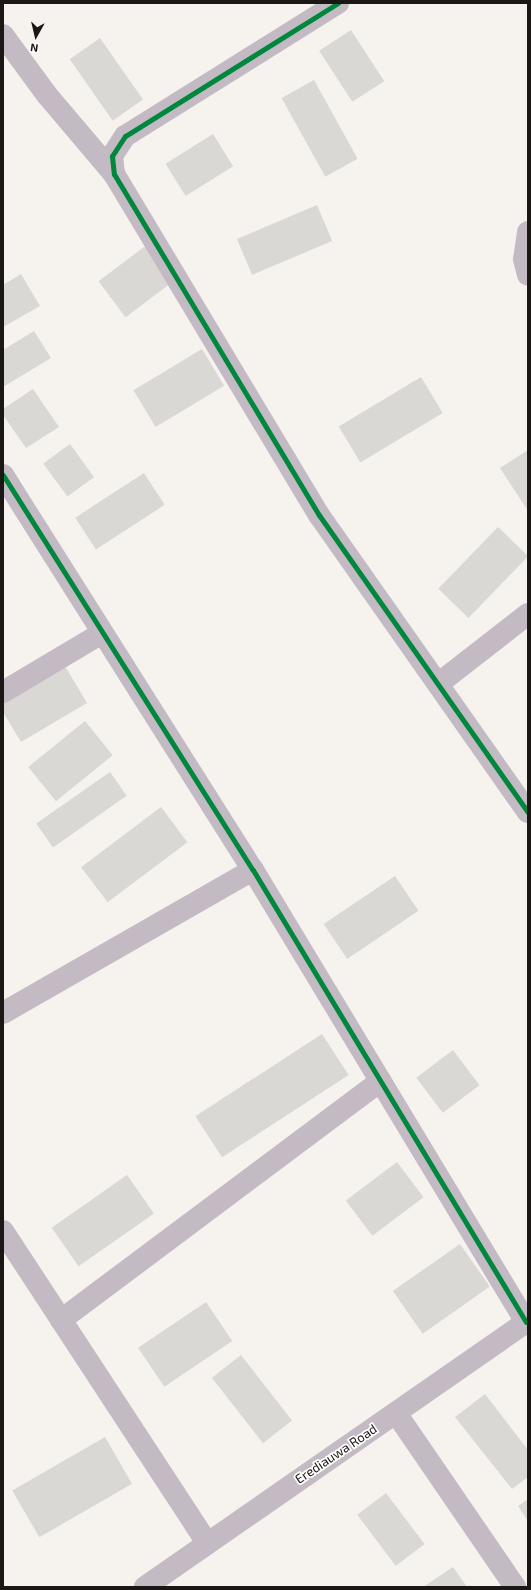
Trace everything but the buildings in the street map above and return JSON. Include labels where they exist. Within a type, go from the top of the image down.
[{"type":"street","points":[[114,174],[112,156],[125,136],[338,3]]},
{"type":"street","points":[[3,35],[47,95],[114,174],[319,514],[528,812]]},
{"type":"street","points":[[528,232],[524,259],[528,275]]},
{"type":"street","points":[[3,475],[253,870],[527,1321]]},
{"type":"street","points":[[438,684],[528,614]]},
{"type":"street","points":[[3,692],[102,633]]},
{"type":"street","points":[[3,1013],[253,870]]},
{"type":"street","points":[[61,1320],[380,1081]]},
{"type":"street","points":[[3,1231],[207,1543]]},
{"type":"street","name":"Erediauwa Road","points":[[145,1587],[527,1321]]},
{"type":"street","points":[[396,1413],[515,1587]]},
{"type":"cycle path","points":[[338,3],[125,136],[112,156],[114,174],[319,515],[528,812]]},
{"type":"cycle path","points":[[3,475],[253,870],[526,1322]]}]
